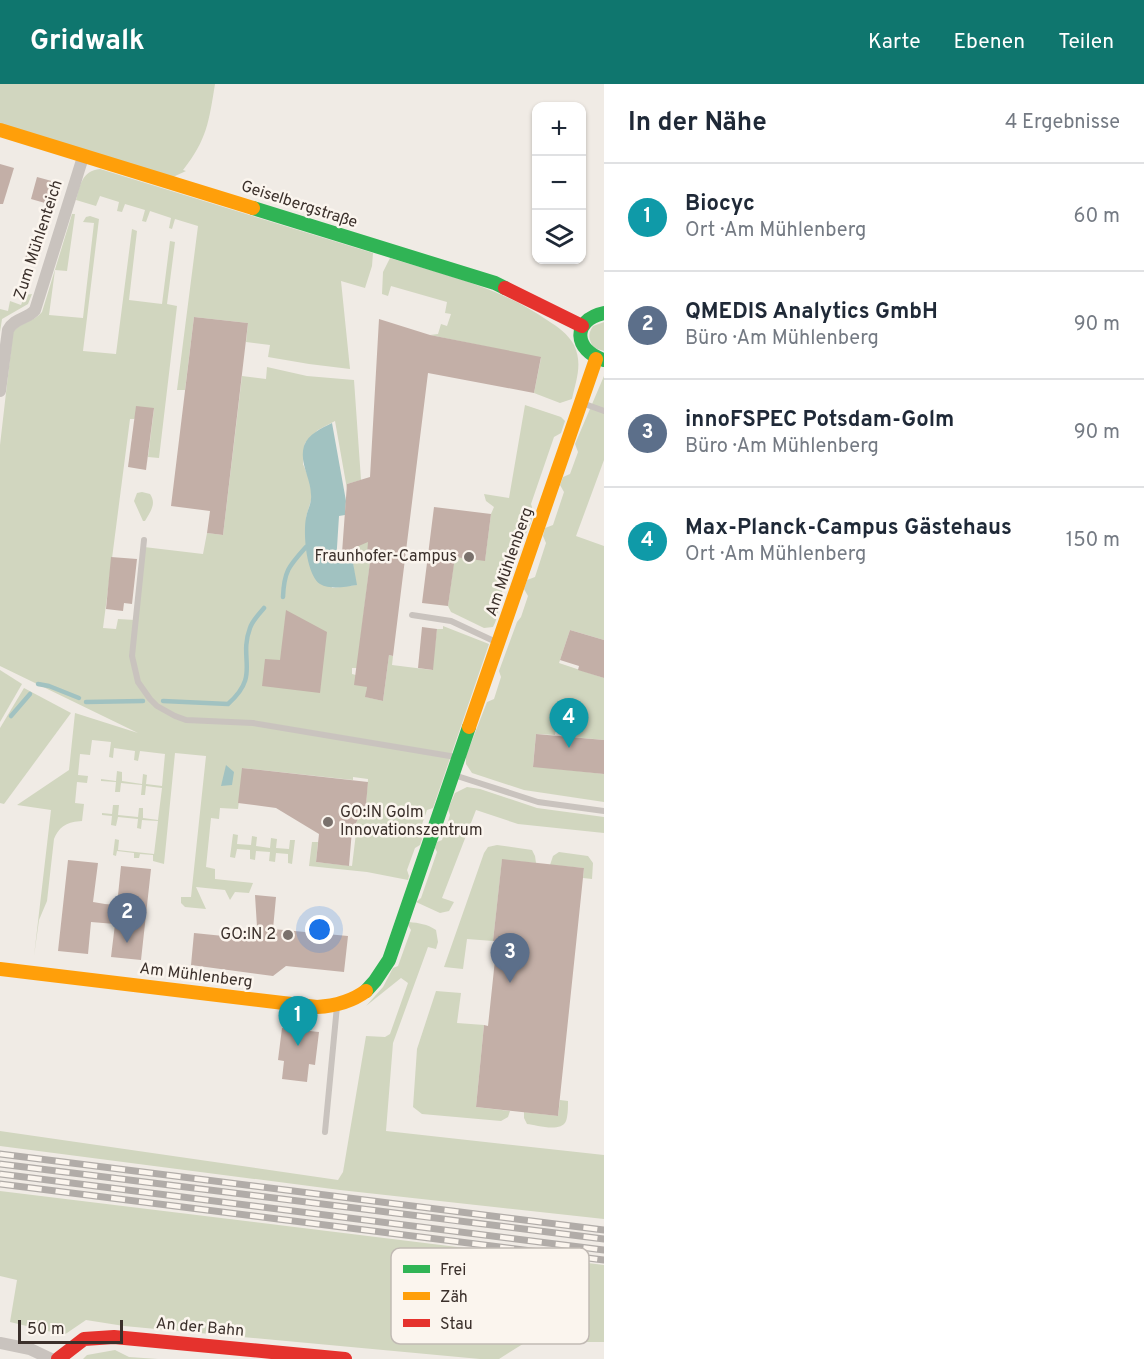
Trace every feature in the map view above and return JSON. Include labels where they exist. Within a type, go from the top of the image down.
[{"type":"street","name":"Geiselbergstraße","points":[[0,130],[495,284],[582,326]]},
{"type":"street","name":"Zum Mühlenteich","points":[[0,391],[8,330],[11,324],[35,310],[82,157]]},
{"type":"street","points":[[600,359],[588,354],[582,346],[580,335],[582,326],[592,315],[604,313]]},
{"type":"street","name":"Am Mühlenberg","points":[[0,969],[317,1007],[347,1003],[371,987],[389,960],[582,403],[600,359]]},
{"type":"street","name":"An der Bahn","points":[[58,1359],[84,1339],[114,1337],[345,1359]]},
{"type":"street","points":[[0,1343],[30,1349],[51,1359]]},
{"type":"lane","points":[[582,403],[604,411]]},
{"type":"lane","points":[[144,540],[132,656],[138,682],[157,706],[175,717],[186,720],[253,723],[459,758]]},
{"type":"lane","points":[[412,615],[451,621],[499,643]]},
{"type":"lane","points":[[453,775],[538,802],[604,811]]},
{"type":"lane","points":[[325,1132],[337,1006]]},
{"type":"green space","points":[[0,84],[215,84],[209,120],[202,139],[183,170],[186,171],[173,177],[0,124]]},
{"type":"green space","points":[[100,169],[373,253],[372,266],[365,288],[341,281],[350,369],[268,357],[270,345],[246,342],[248,323],[194,317],[185,390],[177,390],[198,226],[175,219],[172,229],[169,228],[171,218],[150,211],[146,222],[142,221],[145,210],[125,204],[122,212],[117,211],[119,202],[100,196],[96,206],[76,200],[86,176]]},
{"type":"green space","points":[[72,214],[75,214],[67,271],[55,270],[49,315],[83,318],[94,223],[83,222],[86,217],[90,216],[99,219],[83,351],[116,354],[132,229],[137,231],[129,300],[162,304],[170,241],[175,242],[167,304],[177,306],[159,458],[148,457],[154,409],[130,419],[103,628],[116,629],[118,619],[135,620],[144,547],[203,554],[207,533],[223,535],[242,376],[266,379],[267,367],[307,376],[354,380],[361,480],[347,484],[347,489],[335,421],[318,430],[305,443],[303,464],[310,481],[312,497],[306,517],[332,588],[356,585],[352,557],[359,554],[357,546],[373,538],[372,548],[368,548],[367,553],[371,554],[357,668],[352,668],[352,674],[356,675],[367,687],[366,697],[383,701],[389,655],[393,656],[392,665],[432,670],[437,629],[443,629],[443,626],[489,644],[433,808],[427,810],[419,833],[422,839],[420,845],[415,848],[407,870],[408,880],[367,872],[309,866],[312,842],[318,842],[316,862],[352,866],[356,833],[352,830],[366,805],[368,779],[353,777],[353,780],[243,768],[238,809],[220,808],[219,819],[211,818],[206,867],[215,869],[215,879],[253,883],[249,893],[235,892],[230,900],[225,890],[196,887],[206,909],[185,907],[181,903],[181,897],[191,897],[206,756],[175,753],[164,864],[153,861],[153,855],[140,854],[139,858],[134,858],[134,853],[117,851],[116,856],[113,855],[115,839],[119,840],[118,850],[154,854],[158,821],[142,820],[141,829],[137,828],[138,819],[118,817],[116,826],[111,825],[112,816],[102,815],[102,813],[112,814],[113,805],[119,805],[118,815],[138,817],[139,808],[143,808],[143,818],[158,820],[162,788],[146,786],[145,795],[141,795],[142,785],[121,783],[120,792],[115,792],[116,782],[101,781],[101,779],[116,781],[117,771],[122,772],[122,781],[142,784],[143,774],[147,775],[146,784],[162,786],[165,754],[140,751],[138,761],[134,760],[135,751],[114,748],[113,758],[109,757],[111,742],[92,740],[90,755],[80,754],[78,775],[88,776],[87,783],[77,782],[75,803],[84,804],[82,821],[65,825],[54,839],[47,901],[39,920],[34,956],[51,810],[17,805],[69,770],[75,713],[138,733],[0,666],[0,445],[13,332],[42,312]]},
{"type":"green space","points":[[390,258],[491,290],[529,309],[559,328],[572,341],[577,352],[578,372],[572,399],[560,403],[534,393],[541,358],[430,335],[438,334],[441,324],[447,326],[451,314],[445,313],[447,302],[391,286],[388,296],[382,294],[383,272]]},
{"type":"green space","points":[[32,294],[28,304],[2,319],[0,332],[0,309],[8,311],[10,301],[21,305],[25,295]]},
{"type":"green space","points":[[604,322],[604,351],[594,348],[589,335],[593,326]]},
{"type":"green space","points":[[604,376],[604,460],[576,536],[604,546],[604,640],[570,630],[559,663],[604,678],[604,740],[573,737],[577,723],[557,721],[555,735],[536,734],[533,766],[604,774],[604,802],[524,790],[472,773],[466,764],[466,756],[487,702],[494,699],[501,677],[499,671],[528,596],[524,589],[527,580],[535,577],[546,543],[543,536],[545,528],[553,525],[564,492],[560,485],[563,477],[570,474],[578,452],[575,444]]},
{"type":"green space","points":[[525,405],[561,417],[565,421],[561,433],[554,437],[531,504],[533,511],[531,524],[510,565],[495,623],[493,627],[484,628],[451,612],[448,606],[454,561],[451,556],[485,560],[494,507],[486,501],[484,494],[509,498]]},
{"type":"green space","points":[[137,493],[150,494],[153,501],[145,521],[134,501]]},
{"type":"green space","points":[[0,670],[22,684],[0,722]]},
{"type":"green space","points":[[24,688],[71,713],[4,804],[0,803],[0,728]]},
{"type":"green space","points":[[467,787],[480,789],[537,808],[604,817],[604,833],[518,824],[476,810],[442,898],[454,902],[449,911],[440,913],[416,902],[421,898],[437,852],[435,848],[437,842],[442,840],[450,815],[448,809],[455,793]]},
{"type":"green space","points":[[233,834],[238,835],[237,844],[251,845],[252,836],[257,837],[256,846],[270,848],[271,838],[277,839],[276,848],[289,849],[290,840],[295,840],[292,864],[288,863],[288,854],[276,853],[275,862],[269,861],[270,852],[256,851],[255,860],[250,859],[250,850],[237,849],[235,858],[230,857]]},
{"type":"green space","points":[[497,845],[532,850],[536,863],[502,860],[493,941],[467,939],[463,969],[444,967],[484,853],[488,847]]},
{"type":"green space","points":[[559,852],[588,856],[593,863],[592,879],[583,878],[584,868],[550,865],[553,856]]},
{"type":"green space","points":[[409,922],[423,924],[436,930],[438,942],[436,949],[428,947],[393,1043],[386,1131],[604,1155],[604,1219],[340,1190],[0,1146],[0,1131],[338,1180],[343,1172],[366,1036],[385,1037],[390,1034],[408,983],[401,978],[366,1006],[383,987],[393,968],[398,966],[411,930]]},
{"type":"green space","points":[[436,991],[461,993],[457,1023],[484,1025],[476,1107],[510,1111],[508,1117],[501,1121],[422,1114],[413,1107],[417,1049]]},
{"type":"green space","points":[[560,1100],[568,1101],[567,1117],[563,1125],[542,1127],[527,1124],[524,1112],[558,1116]]},
{"type":"green space","points":[[0,1191],[465,1248],[391,1248],[391,1344],[523,1344],[499,1359],[480,1359],[124,1326],[86,1320],[64,1335],[10,1322],[17,1280],[0,1276]]},
{"type":"green space","points":[[589,1263],[604,1265],[604,1342],[589,1342]]},
{"type":"green space","points":[[115,1350],[129,1357],[158,1359],[83,1359],[87,1355]]},
{"type":"water","points":[[332,423],[346,501],[345,515],[339,516],[336,563],[352,557],[357,585],[338,588],[324,586],[315,579],[309,563],[305,533],[311,498],[303,458],[304,446],[312,435]]},
{"type":"water","points":[[226,765],[234,772],[232,785],[221,786]]},
{"type":"building","points":[[0,164],[14,168],[3,204],[0,204]]},
{"type":"building","points":[[37,177],[59,183],[52,205],[31,199]]},
{"type":"building","points":[[30,242],[42,246],[37,263],[25,259]]},
{"type":"building","points":[[194,317],[248,323],[223,535],[207,533],[210,511],[171,506]]},
{"type":"building","points":[[379,319],[430,335],[541,357],[534,393],[428,373],[393,656],[389,655],[383,701],[365,697],[367,687],[354,685],[371,554],[367,554],[368,542],[342,553],[347,484],[370,477]]},
{"type":"building","points":[[136,406],[154,408],[146,470],[128,467]]},
{"type":"building","name":"Fraunhofer-Campus","points":[[434,507],[491,514],[485,561],[455,557],[448,606],[422,603]]},
{"type":"building","points":[[111,557],[137,559],[132,604],[124,603],[123,611],[106,609]]},
{"type":"building","points":[[286,610],[327,632],[320,693],[262,686],[265,659],[280,660]]},
{"type":"building","points":[[422,627],[437,629],[433,670],[418,668]]},
{"type":"building","points":[[570,630],[604,640],[604,678],[578,670],[579,666],[560,660]]},
{"type":"building","points":[[536,734],[604,740],[604,774],[533,767]]},
{"type":"building","name":"GO:IN Golm Innovationszentrum","points":[[242,768],[368,782],[366,805],[352,830],[349,866],[316,862],[319,834],[276,808],[238,803]]},
{"type":"building","points":[[502,859],[584,868],[558,1116],[476,1107],[484,1025],[488,1026],[497,941],[493,941]]},
{"type":"building","points":[[68,860],[98,863],[93,902],[105,904],[117,905],[121,866],[151,869],[141,960],[111,957],[115,924],[91,922],[88,954],[58,951]]},
{"type":"building","name":"GO:IN 2","points":[[255,895],[276,897],[273,929],[348,936],[344,972],[286,966],[273,976],[191,965],[194,933],[243,938],[250,926],[257,927]]},
{"type":"building","points":[[282,1028],[319,1032],[315,1065],[309,1064],[307,1082],[282,1079],[284,1061],[278,1060]]},
{"type":"waterway","points":[[283,597],[288,569],[306,547]]},
{"type":"waterway","points":[[163,701],[228,704],[244,684],[247,667],[247,639],[252,623],[264,608]]},
{"type":"waterway","points":[[38,684],[79,698]]},
{"type":"waterway","points":[[11,716],[30,694]]},
{"type":"waterway","points":[[86,702],[143,701]]},
{"type":"railway","points":[[0,1154],[604,1230]]},
{"type":"railway","points":[[0,1164],[604,1239]]},
{"type":"railway","points":[[0,1174],[588,1248]]},
{"type":"railway","points":[[0,1184],[509,1248]]},
{"type":"railway","points":[[589,1248],[604,1250]]},
{"type":"railway","points":[[589,1258],[604,1260]]},
{"type":"traffic: fast","points":[[253,208],[505,288]]},
{"type":"traffic: fast","points":[[604,313],[586,322],[580,336],[587,350],[604,360]]},
{"type":"traffic: fast","points":[[366,991],[389,960],[469,727]]},
{"type":"traffic: slow","points":[[0,130],[253,208]]},
{"type":"traffic: slow","points":[[469,727],[596,359]]},
{"type":"traffic: slow","points":[[0,969],[317,1007],[343,1003],[366,991]]},
{"type":"traffic: jam","points":[[505,288],[582,326]]},
{"type":"traffic: jam","points":[[58,1359],[84,1339],[114,1337],[345,1359]]},
{"type":"place","name":"Fraunhofer-Campus","points":[[469,557]]},
{"type":"place","name":"Max-Planck-Campus Gästehaus","points":[[569,748]]},
{"type":"place","name":"GO:IN Golm Innovationszentrum","points":[[328,822]]},
{"type":"place","name":"GO:IN 2","points":[[288,935]]},
{"type":"place","name":"QMEDIS Analytics GmbH","points":[[127,943]]},
{"type":"place","name":"innoFSPEC Potsdam-Golm","points":[[510,983]]},
{"type":"place","name":"Biocyc","points":[[298,1046]]}]
